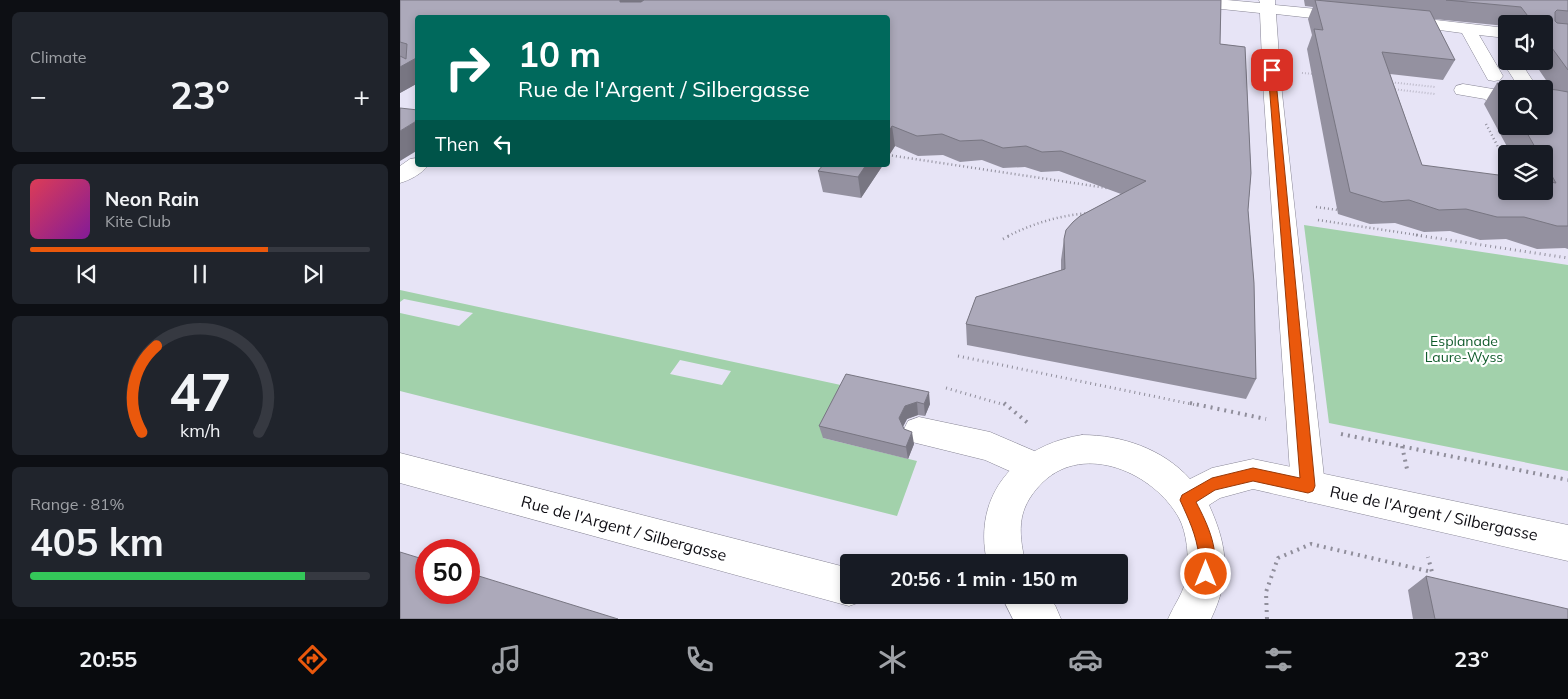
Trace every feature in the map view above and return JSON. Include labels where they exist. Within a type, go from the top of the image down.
[{"type":"street","points":[[1183,0],[1268,4],[1362,18]]},
{"type":"street","points":[[1268,4],[1283,215],[1308,486]]},
{"type":"street","points":[[1381,20],[1498,32]]},
{"type":"street","points":[[1468,29],[1494,76]]},
{"type":"street","points":[[1463,90],[1492,94],[1498,100]]},
{"type":"street","points":[[400,176],[415,166]]},
{"type":"street","points":[[920,431],[990,447],[1034,467]]},
{"type":"street","points":[[1004,554],[1002,548],[1003,516],[1014,488],[1034,467],[1065,452],[1097,449],[1131,456],[1162,474],[1187,500],[1202,528],[1208,559],[1204,590],[1189,618]]},
{"type":"street","name":"Rue de l'Argent / Silbergasse","points":[[400,468],[840,585]]},
{"type":"street","name":"Rue de l'Argent / Silbergasse","points":[[1187,500],[1212,484],[1253,474],[1568,542]]},
{"type":"street","points":[[1026,604],[1032,612],[1041,619]]},
{"type":"path","points":[[1272,70],[1318,74]]},
{"type":"path","points":[[1384,82],[1463,90]]},
{"type":"path","points":[[1387,88],[1444,95]]},
{"type":"path","points":[[890,155],[1116,190]]},
{"type":"path","points":[[1003,239],[1023,228],[1045,220],[1070,214],[1098,212]]},
{"type":"path","points":[[1283,215],[1568,258]]},
{"type":"path","points":[[958,356],[1568,480]]},
{"type":"path","points":[[1402,446],[1407,469]]},
{"type":"path","points":[[1267,619],[1266,592],[1278,558],[1311,544],[1432,572],[1428,557]]},
{"type":"green space","name":"Esplanade Laure-Wyss","points":[[1304,225],[1568,265],[1568,471],[1329,423]]},
{"type":"green space","points":[[400,290],[850,387],[823,438],[917,461],[897,516],[400,391],[400,313],[459,326],[473,313],[404,299],[400,302]],"holes":[[[680,360],[731,371],[722,385],[670,374]]]},
{"type":"building","points":[[400,0],[620,0],[620,2],[641,2],[644,0],[1221,0],[1220,44],[1245,47],[1251,173],[1248,210],[1254,283],[1256,379],[966,324],[976,297],[1065,269],[1064,239],[1066,230],[1073,222],[1080,216],[1146,181],[1061,151],[1042,152],[1026,146],[1003,148],[982,140],[960,141],[942,134],[917,136],[892,126],[890,130],[890,15],[415,15],[415,59],[400,67],[400,56],[406,59],[407,44],[400,42]]},
{"type":"building","points":[[1315,0],[1430,11],[1455,60],[1382,52],[1422,165],[1498,175],[1498,200],[1553,200],[1553,182],[1556,183],[1553,178],[1553,145],[1534,145],[1528,135],[1553,135],[1553,90],[1568,92],[1568,226],[1557,226],[1524,217],[1497,217],[1466,209],[1439,210],[1409,200],[1383,202],[1350,192],[1314,29],[1323,30]]},
{"type":"building","points":[[1446,0],[1568,0],[1568,11],[1557,10],[1555,12],[1555,21],[1568,24],[1568,70],[1553,49],[1553,15],[1527,15],[1521,7]]},
{"type":"building","points":[[400,108],[415,110],[415,122],[400,131]]},
{"type":"building","points":[[821,167],[865,167],[858,177],[818,171]]},
{"type":"building","points":[[846,374],[929,392],[924,404],[917,402],[905,406],[899,418],[904,429],[912,432],[906,447],[819,426]]},
{"type":"building","points":[[400,552],[415,557],[415,604],[480,604],[480,576],[618,619],[400,619]]},
{"type":"building","points":[[1426,576],[1568,609],[1568,619],[1435,619]]},
{"type":"route","points":[[1206,574],[1208,559],[1202,528],[1187,500],[1212,484],[1253,474],[1308,486],[1283,215],[1272,70]]}]
